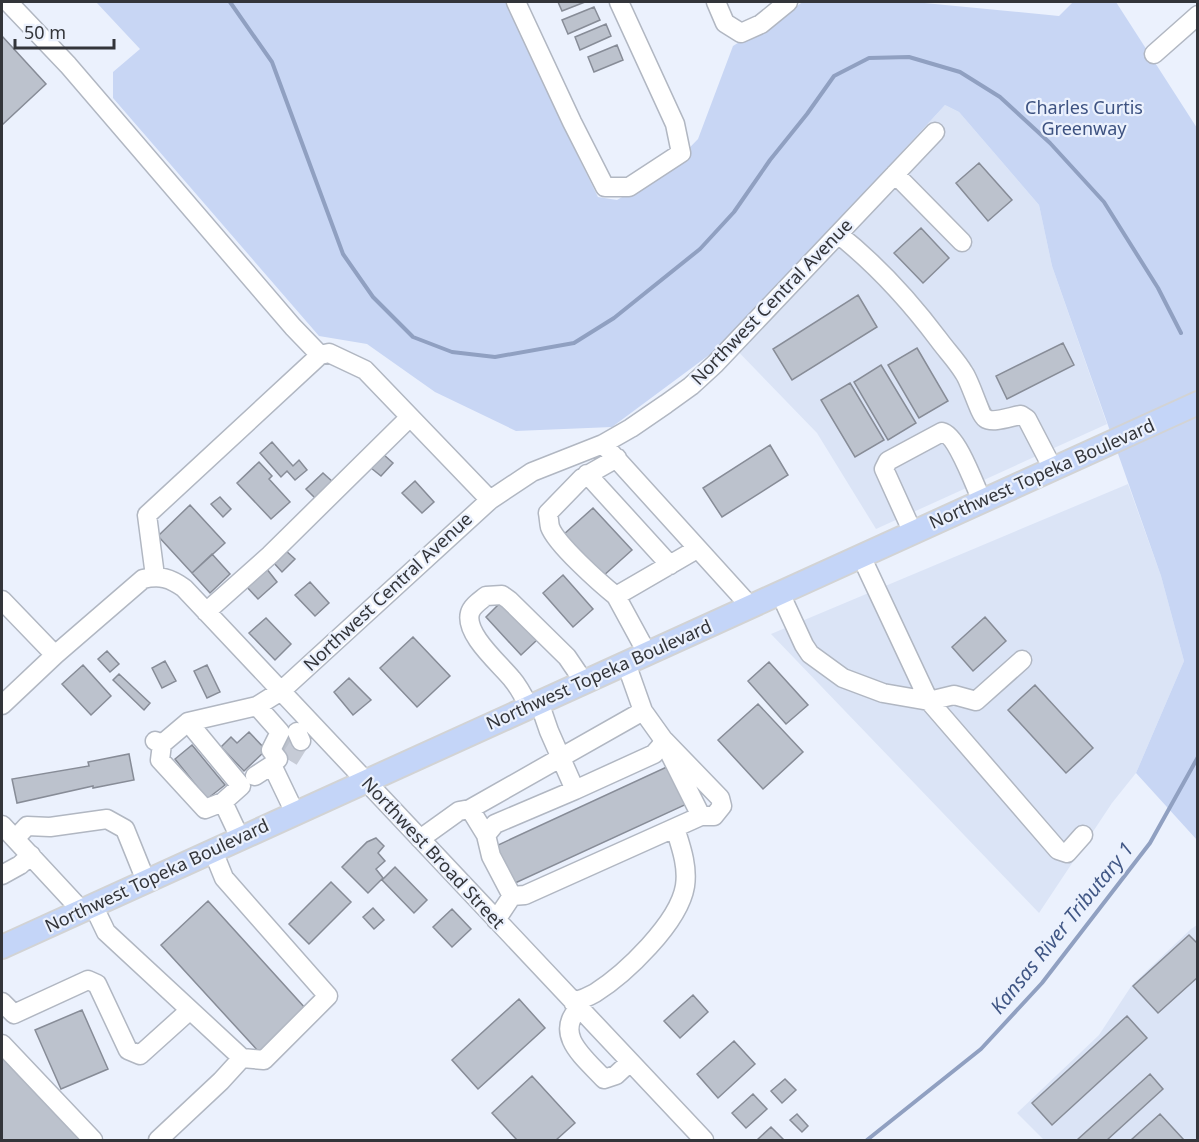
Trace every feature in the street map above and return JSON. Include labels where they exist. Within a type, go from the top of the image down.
[{"type":"main road","name":"Northwest Topeka Boulevard","points":[[2,947],[1197,403]]},
{"type":"street","points":[[8,2],[68,65],[293,327],[320,355]]},
{"type":"street","points":[[516,2],[572,122],[605,186],[629,187],[681,153],[675,124],[619,2]]},
{"type":"street","points":[[716,2],[725,23],[741,33],[761,24],[788,2]]},
{"type":"street","points":[[1154,54],[1197,15]]},
{"type":"street","name":"Northwest Central Avenue","points":[[188,722],[257,706],[281,691],[490,500],[532,472],[603,444],[691,386],[715,364],[935,132]]},
{"type":"street","points":[[895,174],[962,242]]},
{"type":"street","points":[[838,234],[883,272],[909,301],[964,373],[973,389],[980,413],[990,420],[1021,415],[1027,419],[1053,469]]},
{"type":"street","points":[[2,705],[55,655],[143,579],[155,576],[147,515],[320,355],[329,353],[365,370],[490,500]]},
{"type":"street","points":[[206,612],[270,555],[410,417]]},
{"type":"street","points":[[913,533],[884,469],[888,461],[942,432],[948,433],[955,442],[982,501]]},
{"type":"street","points":[[603,444],[750,606]]},
{"type":"street","points":[[617,458],[587,474],[548,513],[551,529],[559,541],[602,585],[616,596],[647,653]]},
{"type":"street","points":[[587,474],[670,565]]},
{"type":"street","points":[[616,596],[697,549]]},
{"type":"street","points":[[861,556],[929,700],[1058,850],[1067,853],[1083,835]]},
{"type":"street","name":"Northwest Broad Street","points":[[155,576],[179,584],[281,691],[296,732],[365,781],[704,1140]]},
{"type":"street","points":[[780,593],[810,654],[843,678],[883,693],[929,700],[954,695],[972,701],[981,700],[1022,660]]},
{"type":"street","points":[[575,790],[534,704],[481,644],[474,632],[470,614],[474,607],[486,596],[502,596],[509,600],[567,657],[584,682]]},
{"type":"street","points":[[2,600],[55,655]]},
{"type":"street","points":[[512,896],[525,895],[701,816],[714,816],[722,806],[720,798],[663,739],[643,711],[626,663]]},
{"type":"street","points":[[257,706],[296,732],[271,750],[280,760],[295,813]]},
{"type":"street","points":[[420,839],[459,811],[470,810],[643,711]]},
{"type":"street","points":[[248,781],[188,722],[159,742],[160,760],[205,809],[223,802],[248,781],[280,760]]},
{"type":"street","points":[[486,836],[495,825],[654,754],[661,746],[663,739]]},
{"type":"street","points":[[663,739],[701,816]]},
{"type":"street","points":[[223,802],[240,838]]},
{"type":"street","points":[[470,810],[486,836],[492,856],[512,896]]},
{"type":"street","points":[[15,839],[27,826],[50,826],[107,819],[125,829],[146,881]]},
{"type":"street","points":[[2,825],[87,907],[106,932],[242,1058],[264,1060],[328,996],[224,878],[213,851]]},
{"type":"street","points":[[630,1062],[616,1075],[604,1079],[572,1042],[567,1030],[576,1005],[633,962],[662,931],[674,914],[683,894],[686,873],[675,828]]},
{"type":"street","points":[[2,875],[20,865],[31,855]]},
{"type":"street","points":[[496,920],[512,896]]},
{"type":"street","points":[[2,1002],[14,1014],[88,980],[97,984],[128,1050],[140,1055],[190,1010]]},
{"type":"street","points":[[2,1044],[93,1140]]},
{"type":"street","points":[[158,1140],[242,1058]]},
{"type":"shaded area","points":[[945,105],[959,112],[1039,205],[1052,266],[1107,424],[876,529],[817,433],[728,341]]},
{"type":"shaded area","points":[[1128,484],[1161,576],[1184,661],[1136,773],[1112,803],[1039,913],[771,634]]},
{"type":"shaded area","points":[[1197,925],[1197,1140],[1044,1140],[1017,1113],[1099,1035],[1132,985]]},
{"type":"green space","name":"Charles Curtis Greenway","points":[[96,2],[507,2],[561,122],[598,197],[617,200],[666,172],[698,139],[733,46],[803,2],[914,2],[1059,16],[1073,2],[1116,2],[1197,128],[1197,840],[1136,773],[1184,661],[1161,576],[1052,266],[1039,205],[959,112],[945,105],[728,341],[612,427],[516,431],[435,392],[367,344],[319,336],[113,98],[113,72],[140,49]]},
{"type":"building","points":[[558,2],[585,2],[562,11]]},
{"type":"building","points":[[594,7],[600,20],[568,34],[562,20]]},
{"type":"building","points":[[606,24],[611,36],[580,50],[575,37]]},
{"type":"building","points":[[2,36],[46,84],[2,125]]},
{"type":"building","points":[[617,45],[623,60],[594,72],[588,57]]},
{"type":"building","points":[[979,163],[1012,200],[988,221],[956,183]]},
{"type":"building","points":[[921,228],[949,258],[923,283],[894,253]]},
{"type":"building","points":[[858,295],[877,327],[792,380],[773,349]]},
{"type":"building","points":[[1063,343],[1074,365],[1007,399],[996,376]]},
{"type":"building","points":[[917,348],[948,401],[919,418],[888,365]]},
{"type":"building","points":[[881,365],[916,423],[888,440],[854,382]]},
{"type":"building","points":[[850,383],[884,440],[855,457],[821,400]]},
{"type":"building","points":[[272,442],[293,466],[299,460],[307,470],[295,480],[287,471],[281,477],[260,453]]},
{"type":"building","points":[[770,445],[788,475],[722,517],[703,488]]},
{"type":"building","points":[[383,454],[393,463],[381,476],[371,468]]},
{"type":"building","points":[[259,462],[272,476],[269,479],[290,502],[271,519],[237,483]]},
{"type":"building","points":[[323,473],[334,483],[317,500],[306,489]]},
{"type":"building","points":[[415,481],[434,502],[422,513],[402,493]]},
{"type":"building","points":[[220,497],[231,509],[223,517],[211,504]]},
{"type":"building","points":[[190,505],[225,543],[192,573],[158,536]]},
{"type":"building","points":[[593,508],[632,550],[602,577],[563,535]]},
{"type":"building","points":[[285,550],[295,559],[282,572],[273,562]]},
{"type":"building","points":[[212,554],[230,574],[210,593],[192,573]]},
{"type":"building","points":[[266,568],[277,582],[258,599],[246,586]]},
{"type":"building","points":[[563,575],[593,609],[573,627],[543,593]]},
{"type":"building","points":[[310,582],[329,603],[315,616],[295,595]]},
{"type":"building","points":[[501,602],[537,640],[521,655],[486,617]]},
{"type":"building","points":[[985,617],[1006,641],[973,671],[952,647]]},
{"type":"building","points":[[266,618],[291,644],[275,660],[249,633]]},
{"type":"building","points":[[413,637],[450,676],[417,707],[380,668]]},
{"type":"building","points":[[107,651],[119,664],[110,672],[98,659]]},
{"type":"building","points":[[165,661],[176,681],[162,688],[152,668]]},
{"type":"building","points":[[769,662],[808,705],[786,724],[748,681]]},
{"type":"building","points":[[83,665],[111,696],[91,715],[62,684]]},
{"type":"building","points":[[207,665],[220,692],[207,698],[194,671]]},
{"type":"building","points":[[119,674],[150,703],[144,710],[113,680]]},
{"type":"building","points":[[349,678],[371,700],[353,715],[334,692]]},
{"type":"building","points":[[1035,685],[1093,748],[1066,773],[1008,710]]},
{"type":"building","points":[[758,704],[803,752],[763,789],[718,740]]},
{"type":"building","points":[[286,731],[304,743],[293,761],[274,750]]},
{"type":"building","points":[[249,732],[266,750],[244,771],[221,747],[231,737],[237,743]]},
{"type":"building","points":[[192,745],[225,785],[207,799],[175,759]]},
{"type":"building","points":[[129,754],[134,780],[93,788],[93,786],[17,803],[12,779],[89,766],[88,762]]},
{"type":"building","points":[[671,765],[689,803],[513,884],[496,846]]},
{"type":"building","points":[[376,838],[384,846],[378,853],[385,861],[376,869],[383,878],[368,893],[342,867],[367,842]]},
{"type":"building","points":[[395,867],[427,900],[414,913],[382,880]]},
{"type":"building","points":[[331,882],[351,902],[309,944],[289,924]]},
{"type":"building","points":[[208,901],[306,1009],[259,1052],[161,945]]},
{"type":"building","points":[[373,908],[384,920],[374,929],[363,917]]},
{"type":"building","points":[[452,909],[471,929],[452,947],[433,927]]},
{"type":"building","points":[[1189,935],[1198,944],[1198,977],[1158,1013],[1133,986]]},
{"type":"building","points":[[693,995],[708,1012],[680,1038],[664,1021]]},
{"type":"building","points":[[519,999],[545,1028],[478,1089],[452,1060]]},
{"type":"building","points":[[82,1010],[108,1069],[61,1089],[35,1030]]},
{"type":"building","points":[[1127,1016],[1147,1038],[1052,1125],[1032,1103]]},
{"type":"building","points":[[734,1041],[755,1064],[718,1098],[697,1074]]},
{"type":"building","points":[[2,1052],[84,1140],[2,1140]]},
{"type":"building","points":[[1150,1074],[1163,1089],[1107,1140],[1077,1140]]},
{"type":"building","points":[[532,1076],[575,1123],[556,1140],[517,1140],[492,1113]]},
{"type":"building","points":[[785,1079],[796,1090],[782,1103],[771,1091]]},
{"type":"building","points":[[753,1094],[767,1109],[746,1128],[732,1113]]},
{"type":"building","points":[[797,1114],[808,1126],[802,1132],[790,1120]]},
{"type":"building","points":[[1160,1114],[1184,1140],[1131,1140]]},
{"type":"building","points":[[771,1127],[784,1140],[757,1140]]},
{"type":"waterway","points":[[230,2],[272,62],[343,254],[373,297],[413,337],[452,352],[495,357],[574,343],[614,318],[700,249],[734,212],[770,160],[834,76],[869,58],[909,57],[960,72],[1000,97],[1050,143],[1104,202],[1158,288],[1181,333]]},
{"type":"waterway","name":"Kansas River Tributary 1","points":[[867,1140],[981,1049],[1042,983],[1150,843],[1198,757]]},
{"type":"tunnel","points":[[289,760],[301,741]]}]
